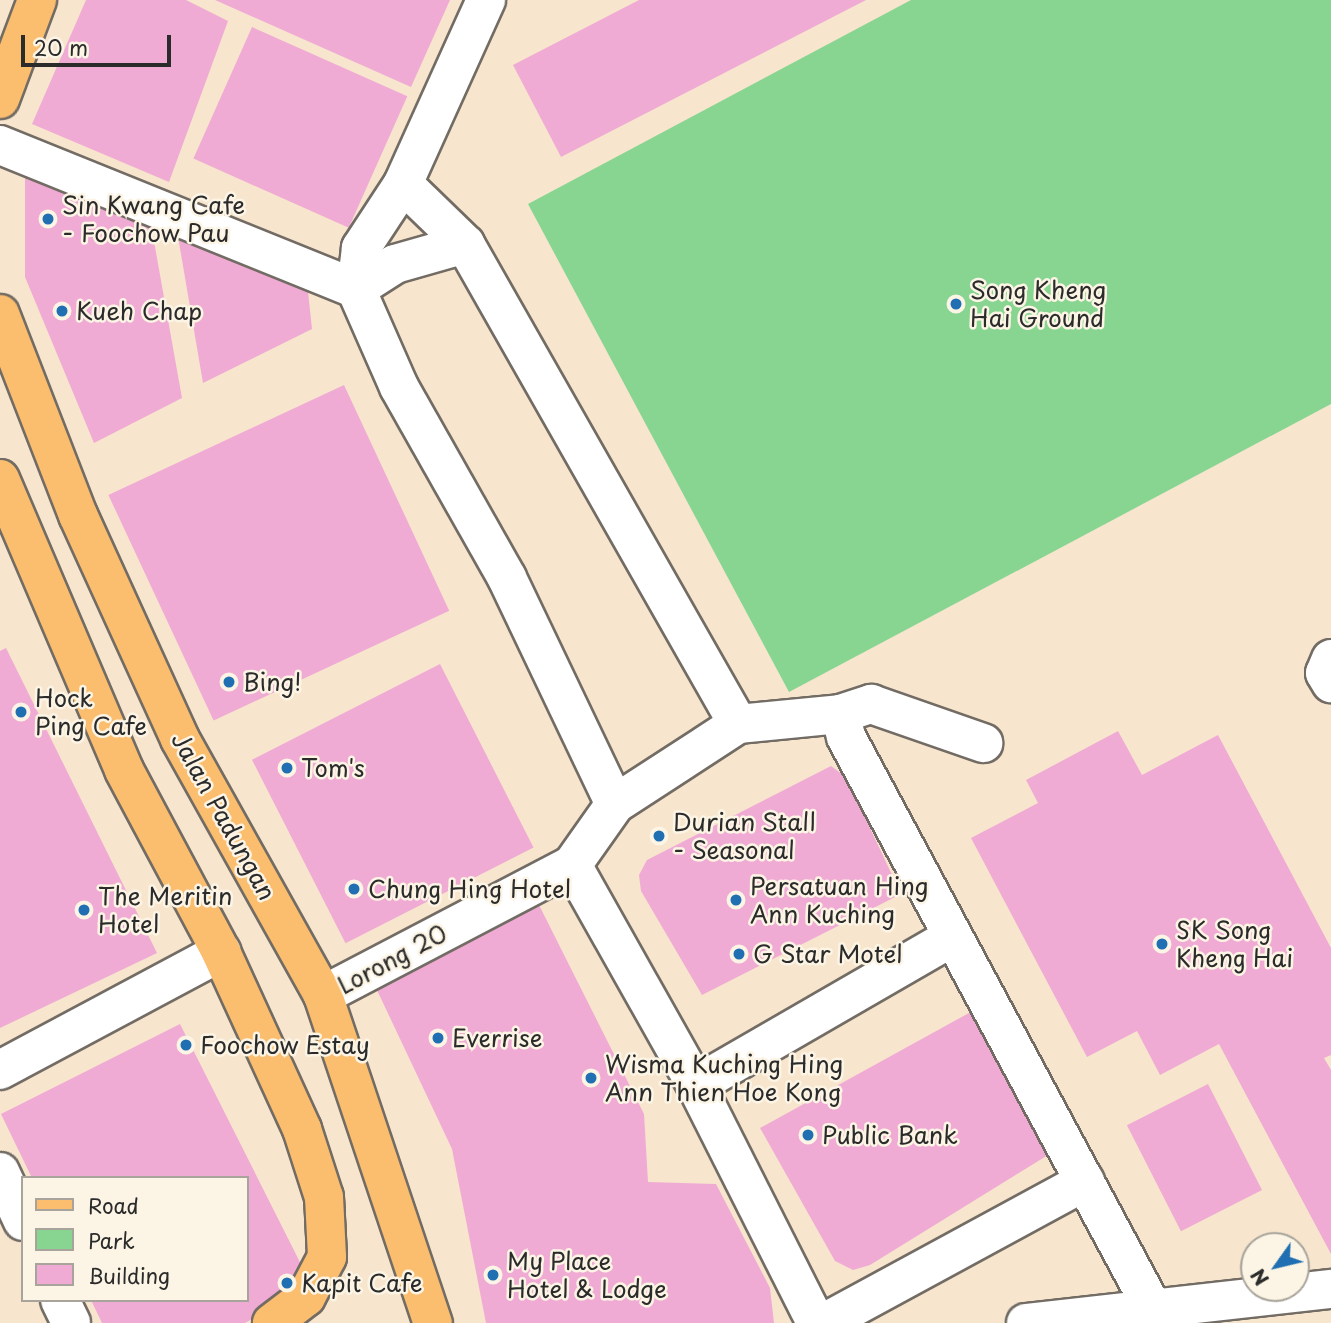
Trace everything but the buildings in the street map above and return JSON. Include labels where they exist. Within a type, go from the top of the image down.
[{"type":"main road","points":[[0,99],[37,0]]},
{"type":"main road","name":"Jalan Padungan","points":[[0,314],[78,515],[180,739],[323,995],[433,1323]]},
{"type":"main road","points":[[0,479],[124,771],[221,952],[302,1129],[324,1197],[327,1257],[306,1297],[272,1323]]},
{"type":"lane","points":[[486,0],[403,184],[361,248],[356,289],[399,387],[508,578],[615,804]]},
{"type":"lane","points":[[0,145],[356,289]]},
{"type":"lane","points":[[403,184],[465,244],[738,724]]},
{"type":"lane","points":[[356,289],[395,264],[465,244]]},
{"type":"lane","points":[[1331,659],[1325,673],[1331,683]]},
{"type":"lane","points":[[816,1323],[696,1085],[572,865],[615,804],[738,724],[840,714],[871,704],[984,743]]},
{"type":"lane","points":[[840,714],[952,937],[1154,1311]]},
{"type":"lane","name":"Lorong 20","points":[[323,995],[572,865]]},
{"type":"lane","points":[[696,1085],[952,937]]},
{"type":"lane","points":[[0,1070],[221,952]]},
{"type":"lane","points":[[0,1172],[21,1217]]},
{"type":"lane","points":[[824,1323],[1085,1181]]},
{"type":"lane","points":[[1026,1323],[1154,1311],[1331,1289]]},
{"type":"lane","points":[[61,1302],[71,1323]]},
{"type":"green space","name":"Song Kheng Hai Ground","points":[[911,0],[1331,0],[1331,404],[789,692],[528,204]]},
{"type":"place","name":"Sin Kwang Cafe - Foochow Pau","points":[[48,219]]},
{"type":"place","name":"Song Kheng Hai Ground","points":[[956,304]]},
{"type":"place","name":"Kueh Chap","points":[[62,311]]},
{"type":"place","name":"Bing!","points":[[229,682]]},
{"type":"place","name":"Hock Ping Cafe","points":[[21,712]]},
{"type":"place","name":"Tom's","points":[[287,768]]},
{"type":"place","name":"Durian Stall - Seasonal","points":[[659,836]]},
{"type":"place","name":"Chung Hing Hotel","points":[[354,889]]},
{"type":"place","name":"Persatuan Hing Ann Kuching","points":[[736,900]]},
{"type":"place","name":"The Meritin Hotel","points":[[84,910]]},
{"type":"place","name":"SK Song Kheng Hai","points":[[1162,944]]},
{"type":"place","name":"G Star Motel","points":[[739,954]]},
{"type":"place","name":"Everrise","points":[[438,1038]]},
{"type":"place","name":"Foochow Estay","points":[[186,1045]]},
{"type":"place","name":"Wisma Kuching Hing Ann Thien Hoe Kong","points":[[591,1078]]},
{"type":"place","name":"Public Bank","points":[[808,1135]]},
{"type":"place","name":"My Place Hotel & Lodge","points":[[493,1275]]},
{"type":"place","name":"Kapit Cafe","points":[[287,1283]]}]
